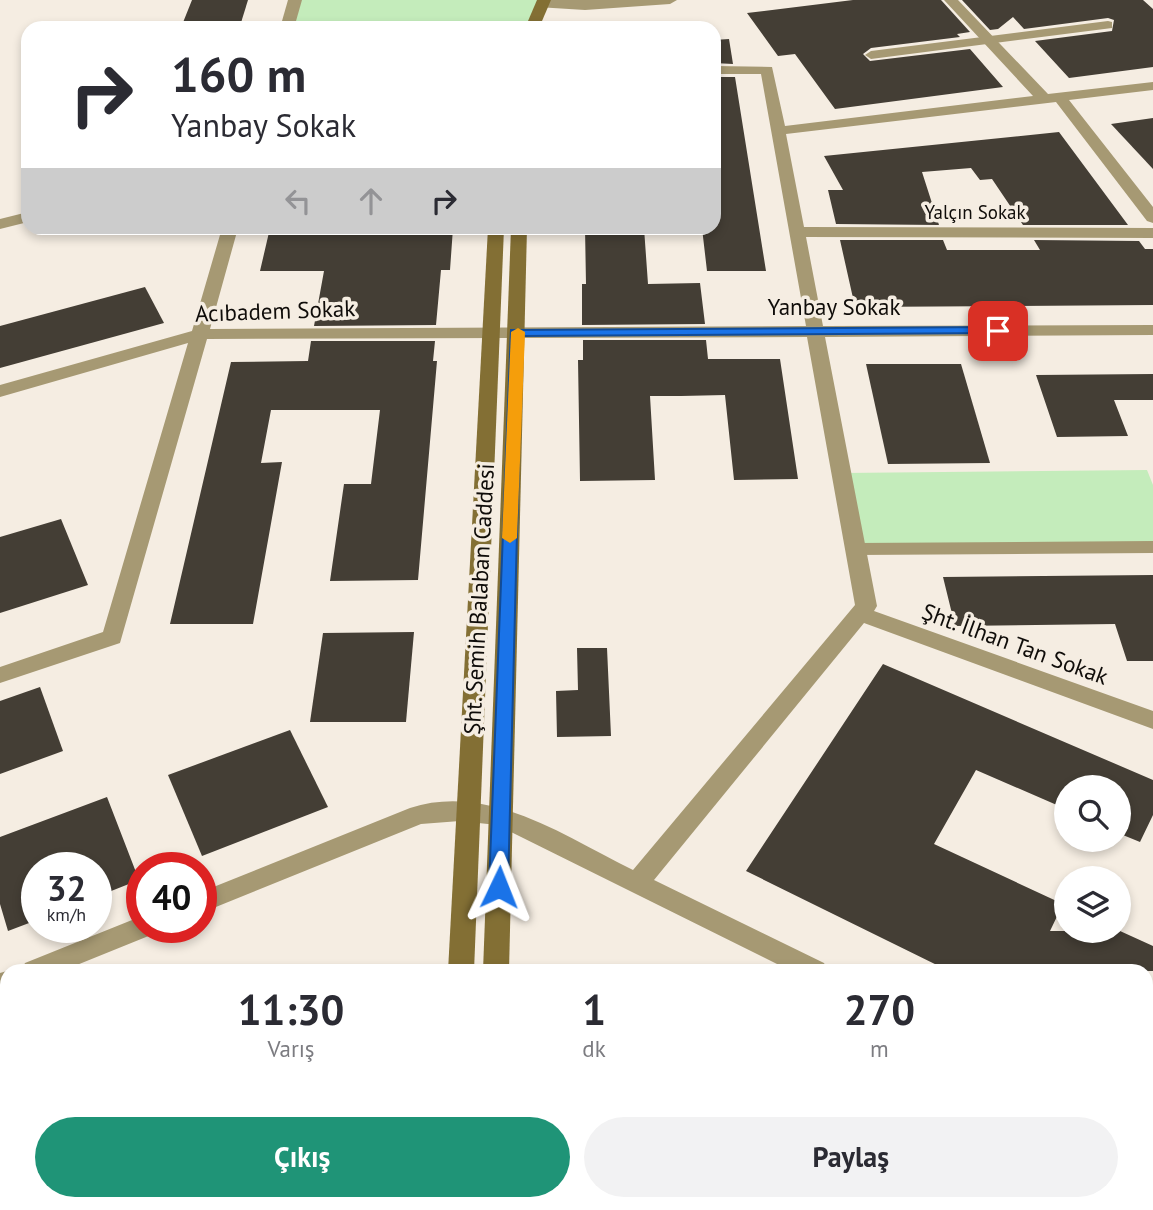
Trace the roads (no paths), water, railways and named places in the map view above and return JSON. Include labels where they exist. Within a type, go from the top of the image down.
[{"type":"street","points":[[289,21],[295,0]]},
{"type":"street","points":[[535,21],[543,2],[585,6],[670,0]]},
{"type":"street","points":[[951,0],[1052,99],[1153,218]]},
{"type":"street","points":[[638,882],[866,606],[767,70],[721,70]]},
{"type":"street","points":[[778,131],[1153,86]]},
{"type":"street","points":[[0,224],[21,220]]},
{"type":"street","name":"Yalçın Sokak","points":[[797,232],[1153,233]]},
{"type":"street","points":[[0,675],[112,637],[228,235]]},
{"type":"street","name":"Şht. Semih Balaban Caddesi","points":[[461,964],[496,235]]},
{"type":"street","name":"Şht. Semih Balaban Caddesi","points":[[496,964],[519,235]]},
{"type":"street","name":"Yanbay Sokak","points":[[516,332],[1153,330]]},
{"type":"street","name":"Acıbadem Sokak","points":[[0,391],[200,334],[516,332]]},
{"type":"street","name":"Şht. İlhan Tan Sokak","points":[[860,614],[1121,711],[1153,720]]},
{"type":"street","points":[[217,897],[418,815],[469,810],[501,816],[801,964]]},
{"type":"street","points":[[51,964],[126,934]]},
{"type":"lane","points":[[871,55],[1108,25]]},
{"type":"lane","points":[[856,550],[1153,547]]}]
